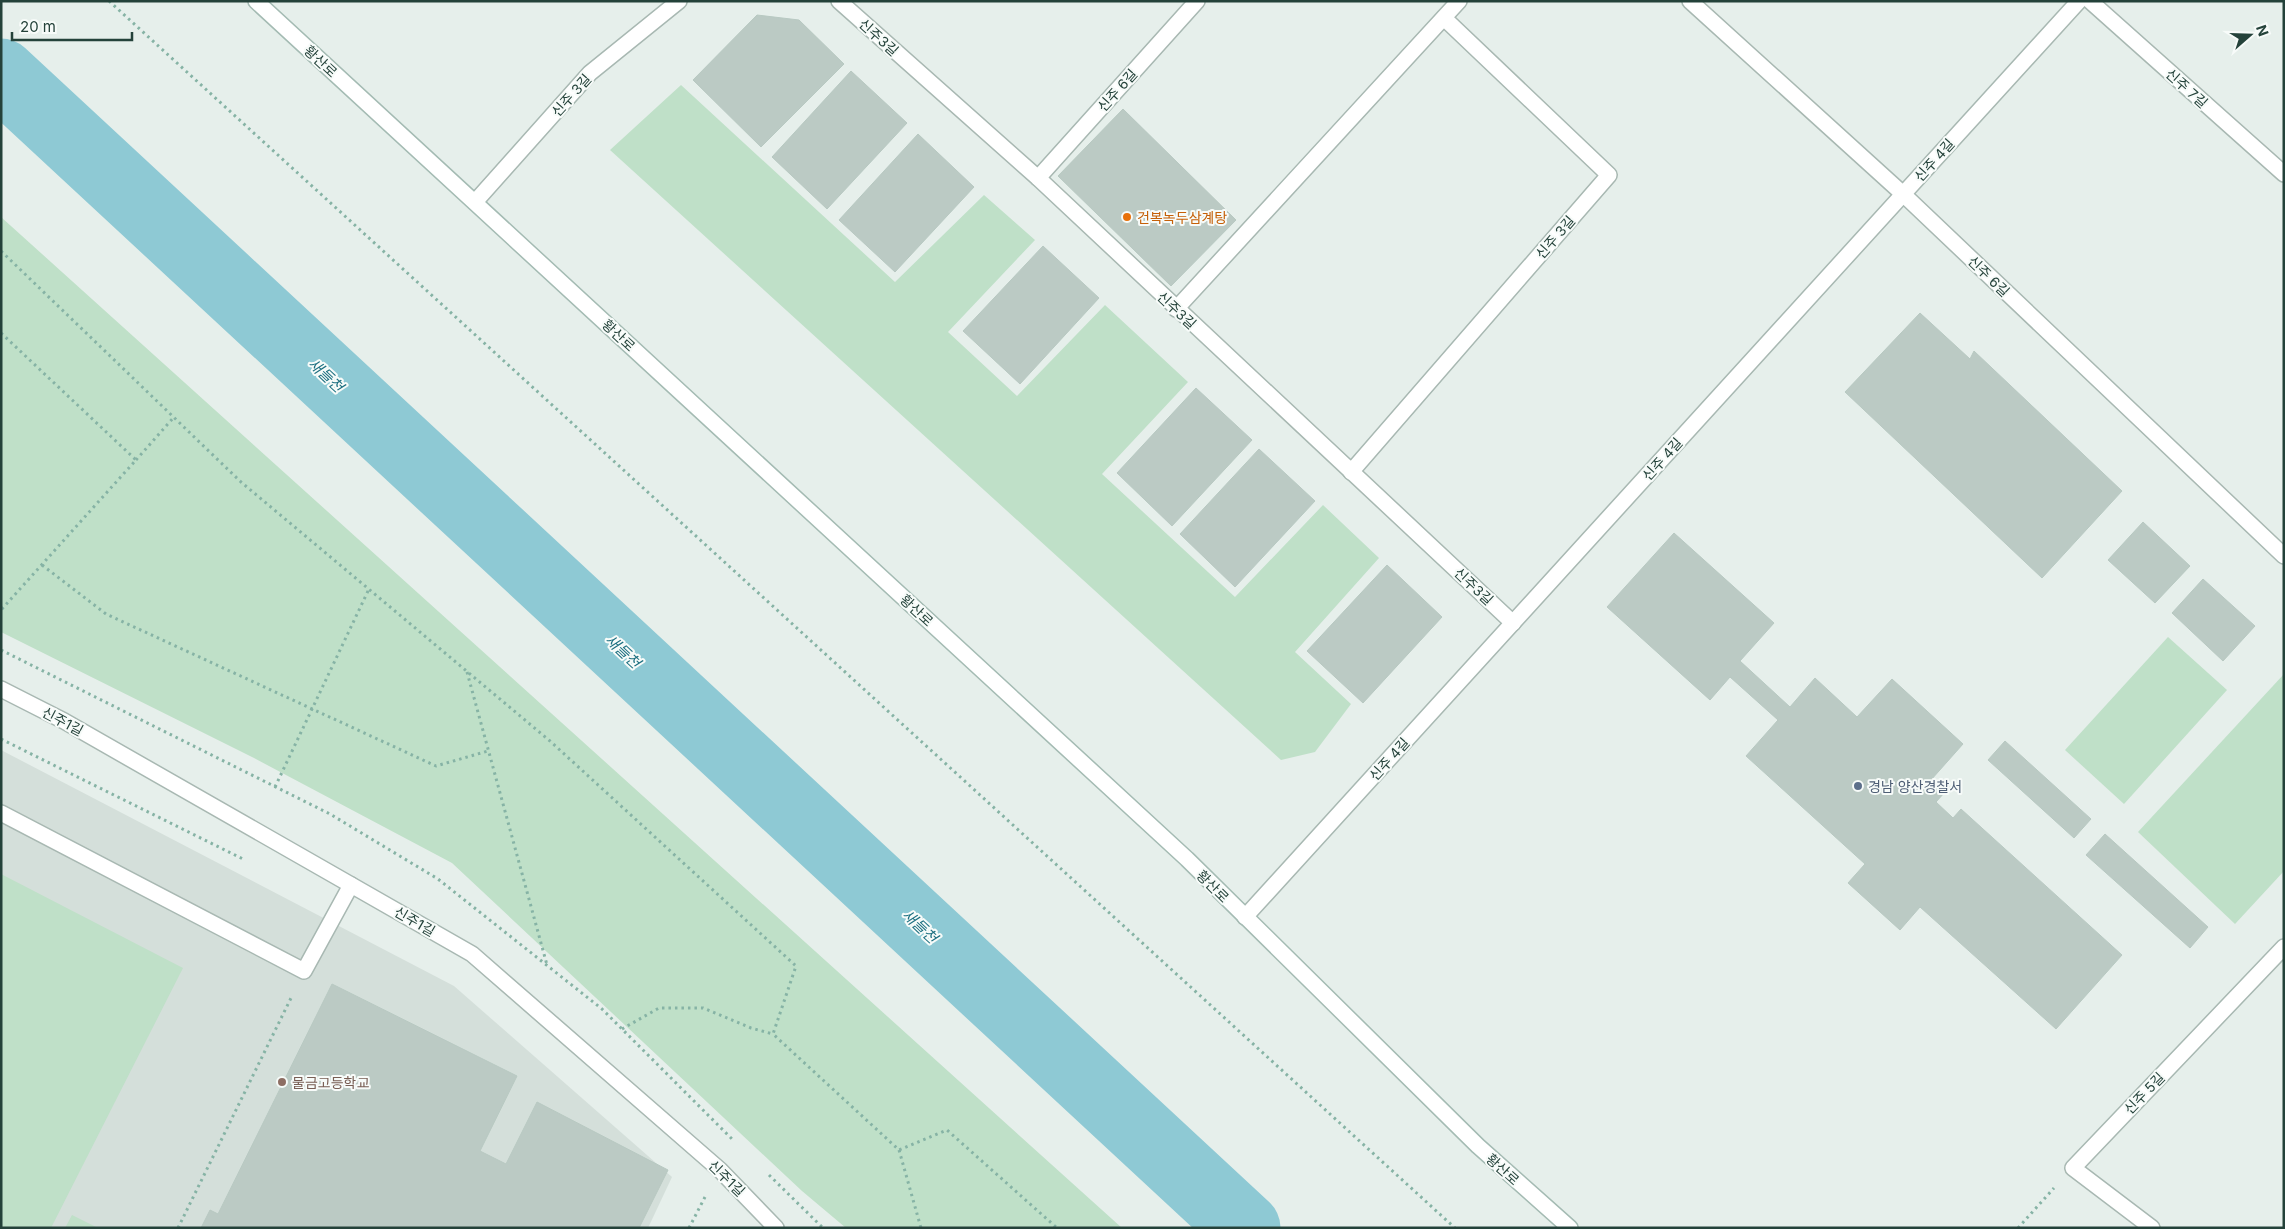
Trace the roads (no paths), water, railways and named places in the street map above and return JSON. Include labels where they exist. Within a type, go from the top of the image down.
[{"type":"street","name":"황산로","points":[[256,1],[1179,852],[1478,1146],[1570,1228]]},
{"type":"street","name":"신주 3길","points":[[475,202],[590,73],[679,1]]},
{"type":"street","name":"신주3길","points":[[839,1],[1038,178],[1513,623]]},
{"type":"street","name":"신주 6길","points":[[1038,178],[1197,1]]},
{"type":"street","points":[[1176,309],[1459,1]]},
{"type":"street","name":"신주 6길","points":[[1690,1],[1903,194],[2284,556]]},
{"type":"street","name":"신주 4길","points":[[1245,917],[2079,1]]},
{"type":"street","name":"신주 7길","points":[[2090,1],[2284,174]]},
{"type":"street","name":"신주 3길","points":[[1351,472],[1610,175],[1444,18]]},
{"type":"street","name":"신주1길","points":[[1,689],[64,721],[472,954],[720,1170],[776,1228]]},
{"type":"street","points":[[1,813],[304,971],[351,885]]},
{"type":"street","name":"신주 5길","points":[[2152,1228],[2073,1168],[2284,947]]},
{"type":"waterway","name":"새들천","points":[[1,74],[1245,1228]]},
{"type":"place","name":"건복녹두삼계탕","points":[[1127,217]]},
{"type":"place","name":"경남 양산경찰서","points":[[1858,786]]},
{"type":"place","name":"물금고등학교","points":[[282,1082]]}]
